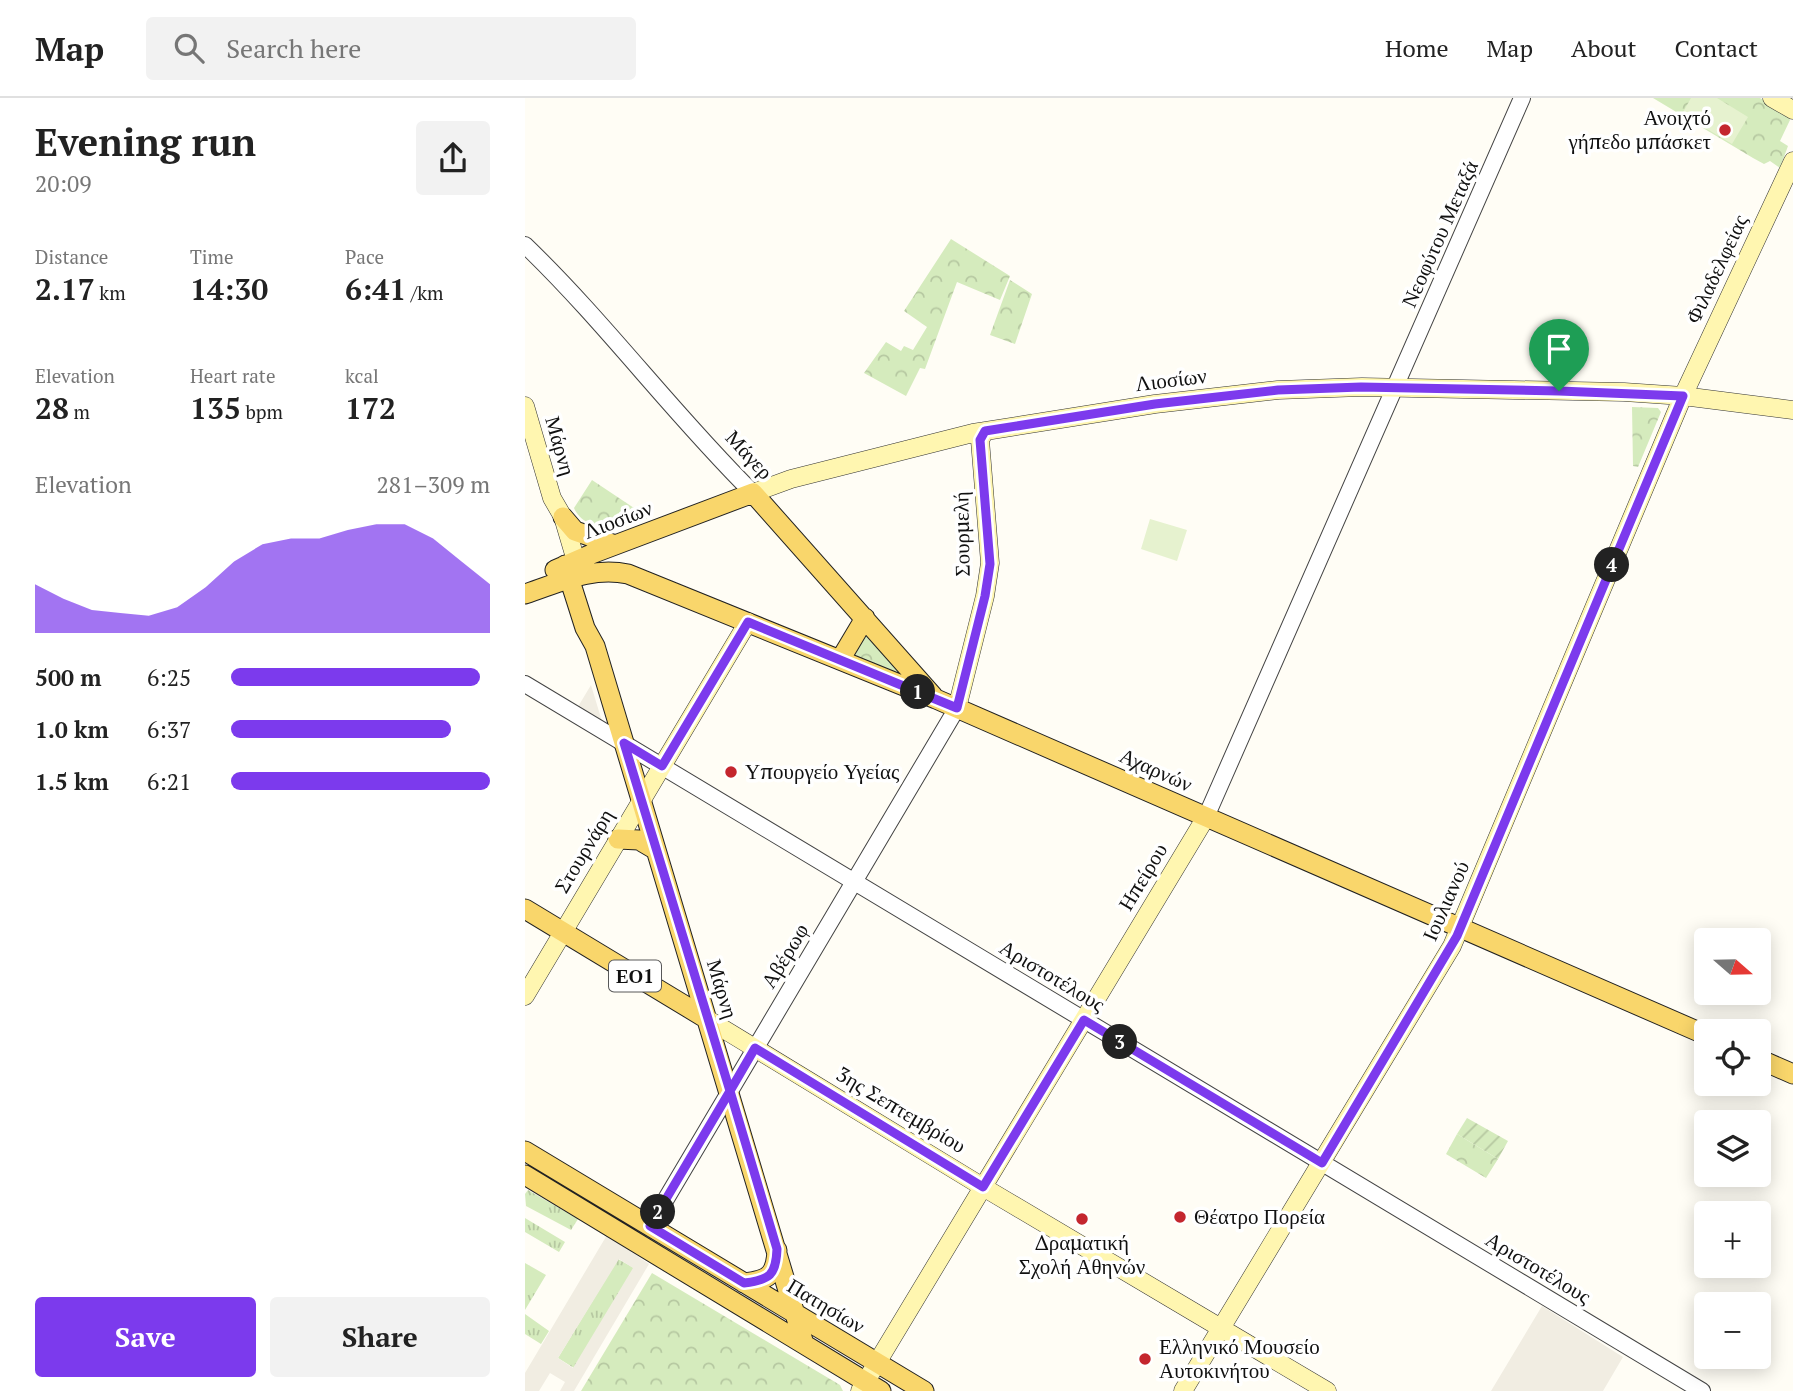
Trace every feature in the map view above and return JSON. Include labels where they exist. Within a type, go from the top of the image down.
[{"type":"main road","points":[[1773,98],[1793,110]]},
{"type":"main road","name":"Φιλαδελφείας","points":[[1683,396],[1793,161]]},
{"type":"main road","name":"Λιοσίων","points":[[529,589],[573,570],[615,545],[791,479],[979,435],[1155,404],[1278,390],[1395,388],[1624,392],[1683,396],[1793,410]]},
{"type":"main road","name":"Ιουλιανού","points":[[1183,1391],[1452,946],[1683,396]]},
{"type":"main road","name":"Μάρνη","points":[[525,406],[532,450],[563,517],[582,618],[595,646],[804,1344]]},
{"type":"main road","name":"Σουρμελή","points":[[957,708],[985,596],[990,564],[979,435]]},
{"type":"main road","name":"Μάγερ","points":[[753,493],[936,699]]},
{"type":"main road","name":"Μάρνη","points":[[552,498],[552,520],[595,623],[595,646]]},
{"type":"main road","points":[[563,517],[575,531],[615,545]]},
{"type":"main road","name":"Αχαρνών","points":[[573,570],[628,574],[936,699],[1694,1030]]},
{"type":"main road","points":[[529,589],[561,599],[582,618]]},
{"type":"main road","points":[[840,660],[865,618]]},
{"type":"main road","name":"Στουρνάρη","points":[[525,996],[748,622]]},
{"type":"main road","name":"Ηπείρου","points":[[869,1388],[877,1363],[1206,817]]},
{"type":"main road","points":[[618,839],[639,840],[656,850]]},
{"type":"main road","name":"3ης Σεπτεμβρίου","points":[[525,909],[983,1187],[1327,1391]]},
{"type":"main road","points":[[1771,1064],[1793,1074]]},
{"type":"main road","name":"Πατησίων","points":[[525,1151],[924,1391]]},
{"type":"main road","name":"Πατησίων","points":[[525,1175],[804,1344],[869,1388]]},
{"type":"main road","points":[[744,1283],[768,1278],[773,1271],[777,1249]]},
{"type":"street","name":"Νεοφύτου Μεταξά","points":[[1395,388],[1523,98]]},
{"type":"street","name":"Μάγερ","points":[[525,245],[566,284],[753,493]]},
{"type":"street","name":"Ηπείρου","points":[[1206,817],[1395,388]]},
{"type":"street","name":"Αριστοτέλους","points":[[525,684],[1702,1391]]},
{"type":"street","name":"Αβέρωφ","points":[[650,1226],[957,708]]},
{"type":"green space","points":[[1653,98],[1760,98],[1787,113],[1790,120],[1780,141],[1788,146],[1780,168],[1770,161],[1764,164],[1753,158]]},
{"type":"green space","name":"Ανοιχτό γήπεδο μπάσκετ","points":[[1691,98],[1717,98],[1748,117],[1732,144],[1682,114]]},
{"type":"green space","points":[[951,239],[1010,276],[1000,300],[957,282],[925,369],[920,368],[906,396],[864,373],[886,342],[901,351],[904,346],[913,350],[927,327],[904,311]]},
{"type":"green space","points":[[1010,280],[1032,294],[1015,344],[990,335]]},
{"type":"green space","points":[[1632,407],[1658,408],[1661,412],[1638,467],[1633,466]]},
{"type":"green space","points":[[592,480],[649,518],[597,525],[580,517],[574,508]]},
{"type":"green space","points":[[1150,519],[1187,530],[1177,561],[1141,549]]},
{"type":"green space","points":[[864,628],[913,684],[847,658]]},
{"type":"green space","points":[[1467,1118],[1508,1141],[1498,1159],[1457,1134]]},
{"type":"green space","points":[[1457,1134],[1498,1159],[1486,1178],[1446,1154]]},
{"type":"green space","points":[[528,1190],[578,1219],[571,1230],[526,1206],[525,1194]]},
{"type":"green space","points":[[525,1218],[565,1242],[559,1252],[525,1232]]},
{"type":"green space","points":[[618,1259],[634,1268],[574,1368],[558,1358]]},
{"type":"green space","points":[[525,1263],[546,1275],[525,1310]]},
{"type":"green space","points":[[652,1273],[840,1385],[843,1391],[581,1391]]},
{"type":"green space","points":[[525,1314],[549,1331],[541,1344],[525,1334]]},
{"type":"shaded area","points":[[591,685],[604,728],[576,710]]},
{"type":"shaded area","points":[[607,1235],[649,1264],[574,1391],[560,1391],[565,1382],[550,1373],[539,1391],[525,1391],[525,1373]],"holes":[[[619,1259],[633,1268],[573,1368],[558,1358]]]},
{"type":"shaded area","points":[[1542,1306],[1623,1357],[1603,1391],[1491,1391]]},
{"type":"place","name":"Ανοιχτό γήπεδο μπάσκετ","points":[[1725,130]]},
{"type":"place","name":"Υπουργείο Υγείας","points":[[731,772]]},
{"type":"place","name":"Θέατρο Πορεία","points":[[1180,1217]]},
{"type":"place","name":"Δραματική Σχολή Αθηνών","points":[[1082,1219]]},
{"type":"place","name":"Ελληνικό Μουσείο Αυτοκινήτου","points":[[1145,1359]]},
{"type":"route","points":[[1559,391],[1361,387],[1278,390],[1155,404],[985,431],[980,440],[990,564],[985,596],[957,708],[748,622],[662,766],[624,743],[730,1091],[650,1226],[744,1283],[759,1282],[768,1278],[773,1271],[777,1249],[730,1091],[755,1048],[983,1187],[1084,1020],[1322,1163],[1457,936],[1683,396],[1559,391]]}]
